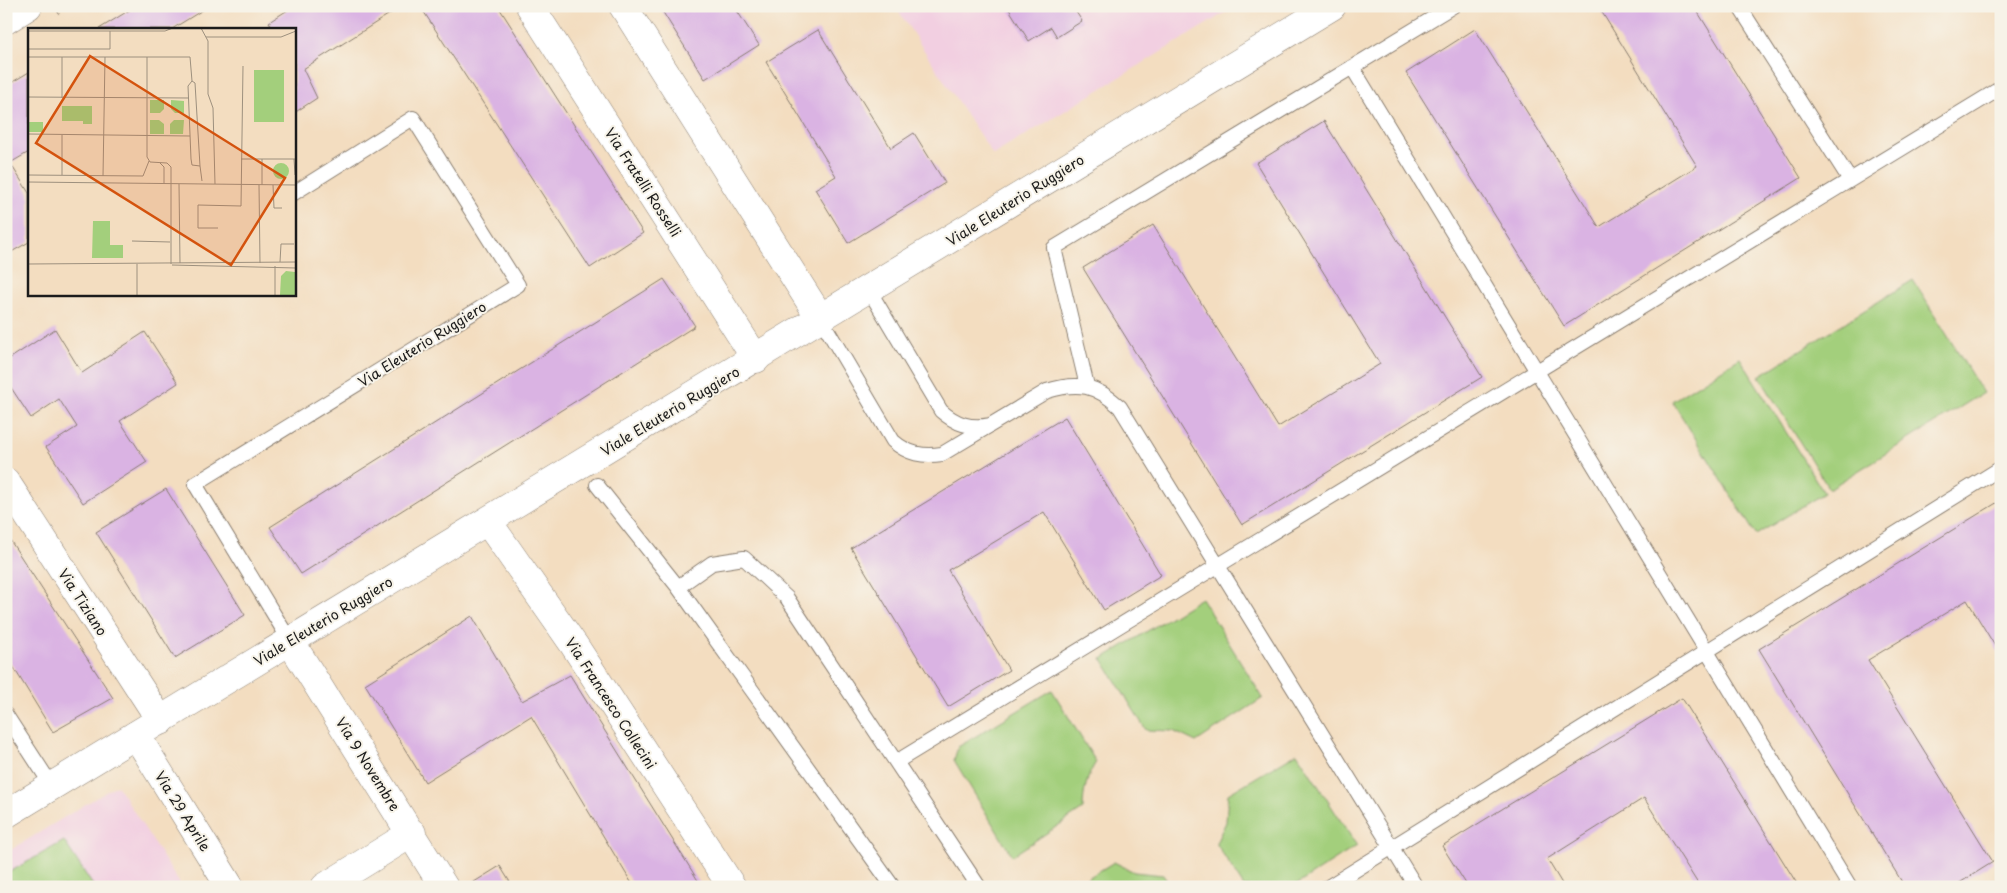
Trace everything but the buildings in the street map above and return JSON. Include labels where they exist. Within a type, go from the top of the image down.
[{"type":"street","points":[[6,20],[28,6]]},
{"type":"street","name":"Via Fratelli Rosselli","points":[[530,6],[756,359]]},
{"type":"street","points":[[623,6],[821,319]]},
{"type":"street","name":"Viale Eleuterio Ruggiero","points":[[6,814],[756,359],[1332,6]]},
{"type":"street","name":"Via Tiziano","points":[[6,482],[161,721]]},
{"type":"street","name":"Via Francesco Collecini","points":[[488,522],[574,645],[732,887]]},
{"type":"street","name":"Via 9 Novembre","points":[[290,642],[412,833],[444,887]]},
{"type":"street","name":"Via 29 Aprile","points":[[136,735],[230,887]]},
{"type":"street","points":[[325,887],[412,833]]},
{"type":"lane","points":[[1087,386],[1054,248],[1453,6]]},
{"type":"lane","points":[[1739,6],[1850,180]]},
{"type":"lane","points":[[1352,67],[1850,887]]},
{"type":"lane","points":[[896,762],[2001,88]]},
{"type":"lane","name":"Via Eleuterio Ruggiero","points":[[290,642],[195,484],[518,285],[413,118],[295,192]]},
{"type":"lane","points":[[869,290],[941,411],[963,425],[977,427],[991,425],[1004,418]]},
{"type":"lane","points":[[821,319],[894,441],[901,448],[914,454],[928,456],[942,454],[1047,391],[1066,385],[1087,386],[1105,394],[1120,407],[1416,887]]},
{"type":"lane","points":[[1328,887],[2001,468]]},
{"type":"lane","points":[[597,485],[678,587],[893,887]]},
{"type":"lane","points":[[678,587],[712,563],[744,558],[787,598],[979,887]]},
{"type":"lane","points":[[6,715],[52,786]]},
{"type":"shaded area","points":[[895,6],[1236,6],[993,155]]},
{"type":"shaded area","points":[[117,785],[182,887],[6,887],[6,853]]},
{"type":"green space","points":[[1913,280],[1983,393],[1829,489],[1759,376]]},
{"type":"green space","points":[[1740,358],[1824,493],[1756,535],[1672,401]]},
{"type":"green space","points":[[1201,598],[1263,698],[1196,742],[1173,731],[1146,730],[1102,659]]},
{"type":"green space","points":[[1052,690],[1096,762],[1086,784],[1083,809],[1012,856],[954,760],[958,747]]},
{"type":"green space","points":[[1297,753],[1357,846],[1293,887],[1244,887],[1216,843],[1226,822],[1228,794]]},
{"type":"green space","points":[[64,841],[94,887],[6,887],[6,874]]},
{"type":"green space","points":[[1114,862],[1134,872],[1163,875],[1171,887],[1073,887]]}]
